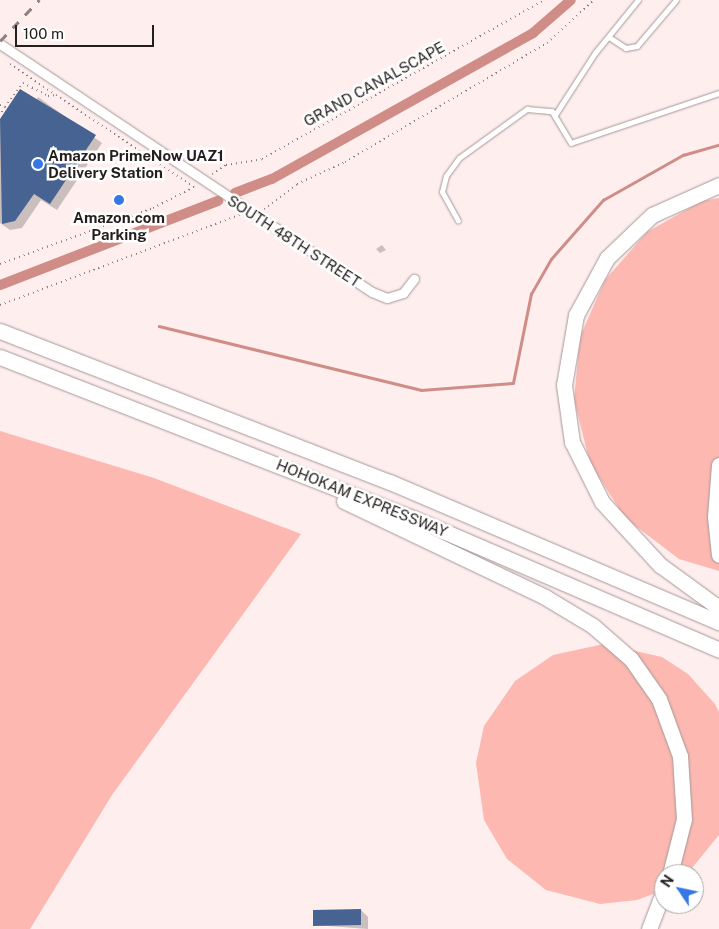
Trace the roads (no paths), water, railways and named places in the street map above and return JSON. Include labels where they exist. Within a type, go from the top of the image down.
[{"type":"highway","points":[[719,185],[652,215],[607,258],[576,315],[564,385],[572,442],[598,497],[660,565],[719,608]]},
{"type":"highway","name":"HOHOKAM EXPRESSWAY","points":[[0,330],[417,493],[719,622]]},
{"type":"highway","name":"HOHOKAM EXPRESSWAY","points":[[0,357],[228,445],[468,541],[719,650]]},
{"type":"highway","points":[[228,445],[299,483],[526,587],[580,618],[620,648],[660,699],[680,756],[684,819],[673,864]]},
{"type":"highway","points":[[719,464],[715,510],[719,555]]},
{"type":"highway","points":[[649,929],[655,914]]},
{"type":"street","name":"SOUTH 48TH STREET","points":[[0,44],[201,183],[387,298],[403,293],[414,279]]},
{"type":"lane","points":[[555,115],[638,0]]},
{"type":"lane","points":[[609,38],[626,48],[637,46],[676,0]]},
{"type":"lane","points":[[458,221],[442,192],[459,158],[527,109],[544,107],[555,115],[571,144],[719,94]]},
{"type":"waterway","points":[[235,193],[272,179],[533,33],[571,0]]},
{"type":"waterway","points":[[159,326],[421,390],[513,383],[531,294],[551,259],[603,200],[683,155],[719,145]]},
{"type":"waterway","points":[[0,285],[218,201]]},
{"type":"railway","points":[[0,41],[39,0]]},
{"type":"place","name":"Amazon PrimeNow UAZ1 Delivery Station","points":[[38,164]]},
{"type":"place","name":"Amazon.com Parking","points":[[119,200]]}]
